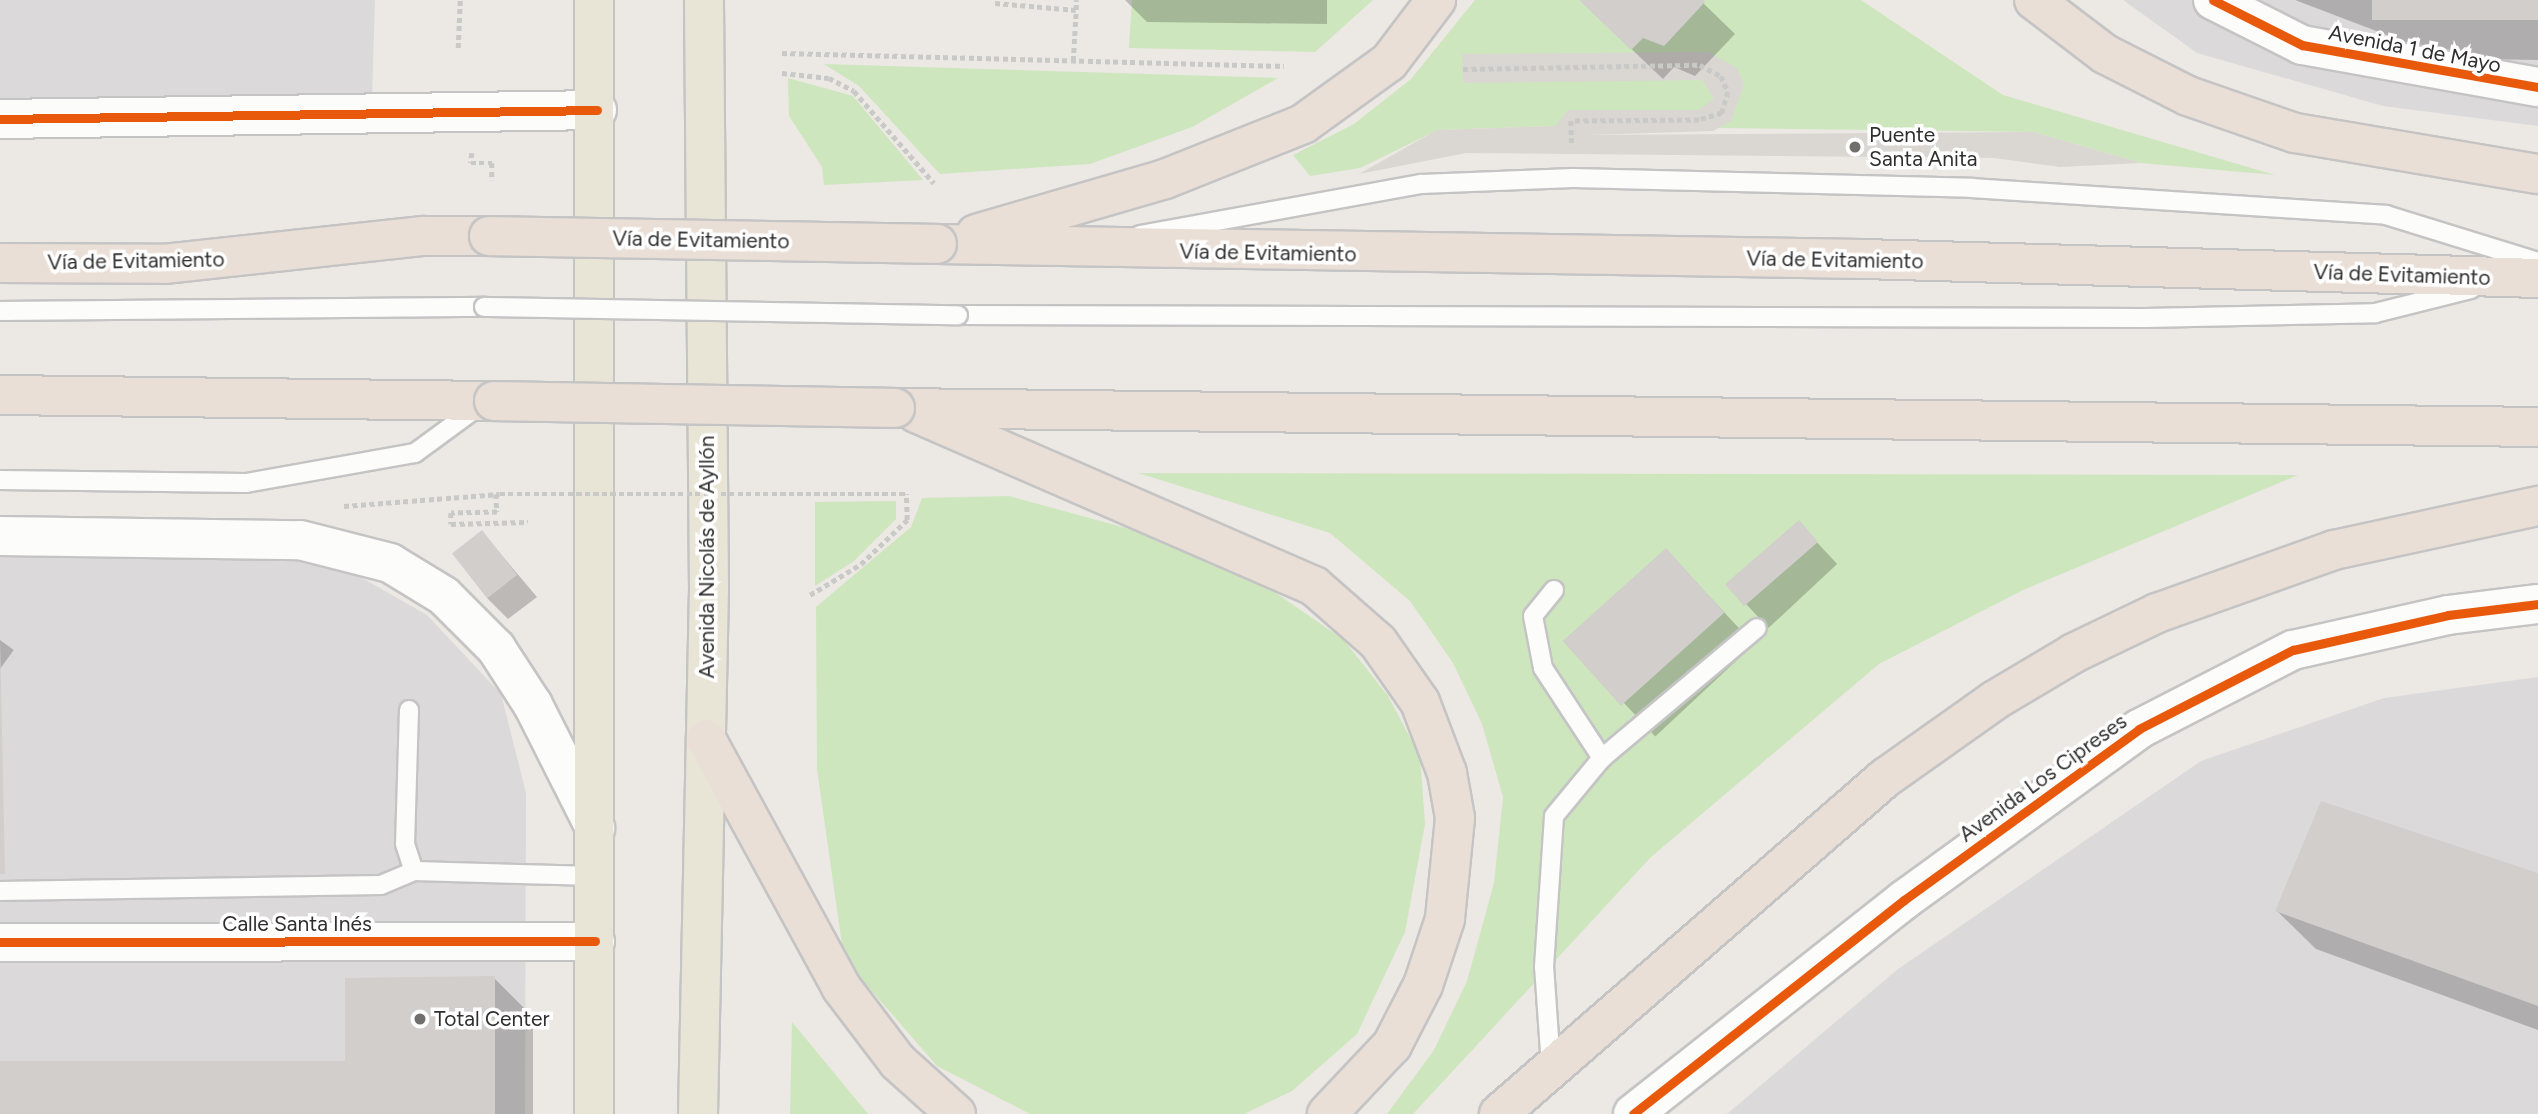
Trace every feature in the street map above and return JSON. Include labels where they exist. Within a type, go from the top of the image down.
[{"type":"highway","points":[[937,244],[1165,179],[1303,124],[1389,62],[1436,0]]},
{"type":"highway","points":[[2034,0],[2105,54],[2188,96],[2295,133],[2538,173]]},
{"type":"highway","name":"Vía de Evitamiento","points":[[0,263],[164,264],[424,236],[489,236],[1085,249],[1863,259],[2530,273]]},
{"type":"highway","points":[[0,395],[2538,427]]},
{"type":"highway","points":[[900,408],[1314,586],[1378,642],[1420,702],[1447,773],[1455,818],[1444,919],[1423,985],[1392,1045],[1327,1114]]},
{"type":"highway","points":[[1499,1114],[1885,778],[1983,707],[2074,653],[2157,613],[2334,550],[2538,506]]},
{"type":"highway","points":[[706,739],[841,987],[898,1062],[956,1114]]},
{"type":"main road","points":[[594,0],[597,110],[594,1114]]},
{"type":"main road","name":"Avenida Nicolás de Ayllón","points":[[698,1114],[706,739],[704,0]]},
{"type":"street","name":"Avenida 1 de Mayo","points":[[2213,0],[2302,45],[2538,87]]},
{"type":"street","points":[[0,119],[597,110]]},
{"type":"street","points":[[0,536],[300,540],[390,563],[444,596],[496,648],[533,705],[595,828]]},
{"type":"street","name":"Avenida Los Cipreses","points":[[1633,1114],[1904,900],[2139,729],[2292,650],[2448,615],[2538,604]]},
{"type":"street","name":"Calle Santa Inés","points":[[0,942],[595,941]]},
{"type":"lane","points":[[2060,0],[2105,54]]},
{"type":"lane","points":[[1085,249],[1185,223],[1422,184],[1573,177],[1972,188],[2386,215],[2530,273]]},
{"type":"lane","points":[[0,311],[484,307],[958,315],[2375,313],[2530,273]]},
{"type":"lane","points":[[0,480],[246,483],[415,453],[490,401]]},
{"type":"lane","points":[[1554,590],[1533,616],[1544,668],[1602,758]]},
{"type":"lane","points":[[1551,1066],[1544,967],[1554,816],[1602,758],[1757,628]]},
{"type":"lane","points":[[409,710],[405,844],[414,871]]},
{"type":"lane","points":[[0,891],[381,885],[414,871],[595,876]]},
{"type":"path","points":[[458,48],[460,0]]},
{"type":"path","points":[[1073,62],[1076,0]]},
{"type":"path","points":[[995,3],[1076,10]]},
{"type":"path","points":[[782,53],[1284,66]]},
{"type":"path","points":[[1463,69],[1700,65],[1721,76],[1728,92],[1721,113],[1699,120],[1571,121],[1572,146]]},
{"type":"path","points":[[782,73],[829,78],[854,91],[934,183]]},
{"type":"path","points":[[492,180],[492,163],[471,163],[471,153],[497,153]]},
{"type":"path","points":[[498,494],[497,512],[451,513],[451,524],[528,522]]},
{"type":"path","points":[[330,507],[498,494],[906,494],[907,520],[861,564],[810,595]]},
{"type":"shaded area","points":[[0,0],[375,0],[372,98],[0,131]]},
{"type":"shaded area","points":[[2123,0],[2538,0],[2538,126],[2383,106],[2197,53]]},
{"type":"shaded area","points":[[1708,52],[1737,68],[1744,85],[1731,121],[1713,131],[1589,135],[2033,132],[2141,163],[2060,167],[1994,158],[1466,153],[1359,174],[1437,130],[1555,126],[1568,110],[1699,110],[1714,98],[1702,80],[1463,83],[1462,54]]},
{"type":"shaded area","points":[[0,557],[334,562],[427,615],[501,694],[526,793],[525,1114],[0,1114]]},
{"type":"shaded area","points":[[2538,677],[2538,1114],[1727,1114],[1898,969],[2201,761],[2384,698]]},
{"type":"green space","points":[[1132,0],[1373,0],[1315,52],[1129,48]]},
{"type":"green space","points":[[1475,0],[1861,0],[2003,95],[2275,175],[2141,163],[2033,132],[1556,126],[1438,130],[1360,168],[1310,176],[1293,155],[1354,124],[1411,79]]},
{"type":"green space","points":[[824,64],[1278,78],[1192,127],[1090,164],[940,174],[859,86]]},
{"type":"green space","points":[[788,78],[853,96],[923,180],[824,185],[822,167],[789,116]]},
{"type":"green space","points":[[1138,473],[2298,475],[2023,590],[1879,664],[1651,857],[1413,1114],[1387,1114],[1434,1050],[1467,981],[1494,883],[1503,797],[1482,724],[1453,663],[1410,601],[1330,533]]},
{"type":"green space","points":[[1009,496],[1159,537],[1273,591],[1344,640],[1388,696],[1420,756],[1425,824],[1405,932],[1357,1034],[1292,1091],[1244,1114],[1030,1114],[937,1066],[844,959],[817,769],[816,607],[911,527],[922,498]]},
{"type":"green space","points":[[896,501],[896,519],[854,561],[815,586],[815,502]]},
{"type":"green space","points":[[792,1022],[868,1114],[790,1114]]},
{"type":"building","points":[[1579,0],[1705,2],[1664,46],[1643,38],[1631,50]]},
{"type":"building","points":[[2372,0],[2538,0],[2538,20],[2372,20]]},
{"type":"building","points":[[1799,520],[1818,542],[1744,606],[1725,584]]},
{"type":"building","points":[[482,530],[517,575],[487,598],[452,553]]},
{"type":"building","points":[[1666,548],[1724,613],[1621,706],[1563,641]]},
{"type":"building","points":[[0,638],[5,874],[0,874]]},
{"type":"building","points":[[2321,801],[2538,873],[2538,1006],[2275,911]]},
{"type":"building","points":[[495,976],[495,1114],[0,1114],[0,1061],[345,1061],[345,978]]},
{"type":"cycle path","points":[[2213,0],[2302,45],[2538,87]]},
{"type":"cycle path","points":[[0,119],[597,110]]},
{"type":"cycle path","points":[[1633,1114],[1904,900],[2139,729],[2293,650],[2448,615],[2538,604]]},
{"type":"cycle path","points":[[0,942],[595,941]]},
{"type":"place","name":"Puente Santa Anita","points":[[1855,147]]},
{"type":"place","name":"Total Center","points":[[420,1019]]}]
